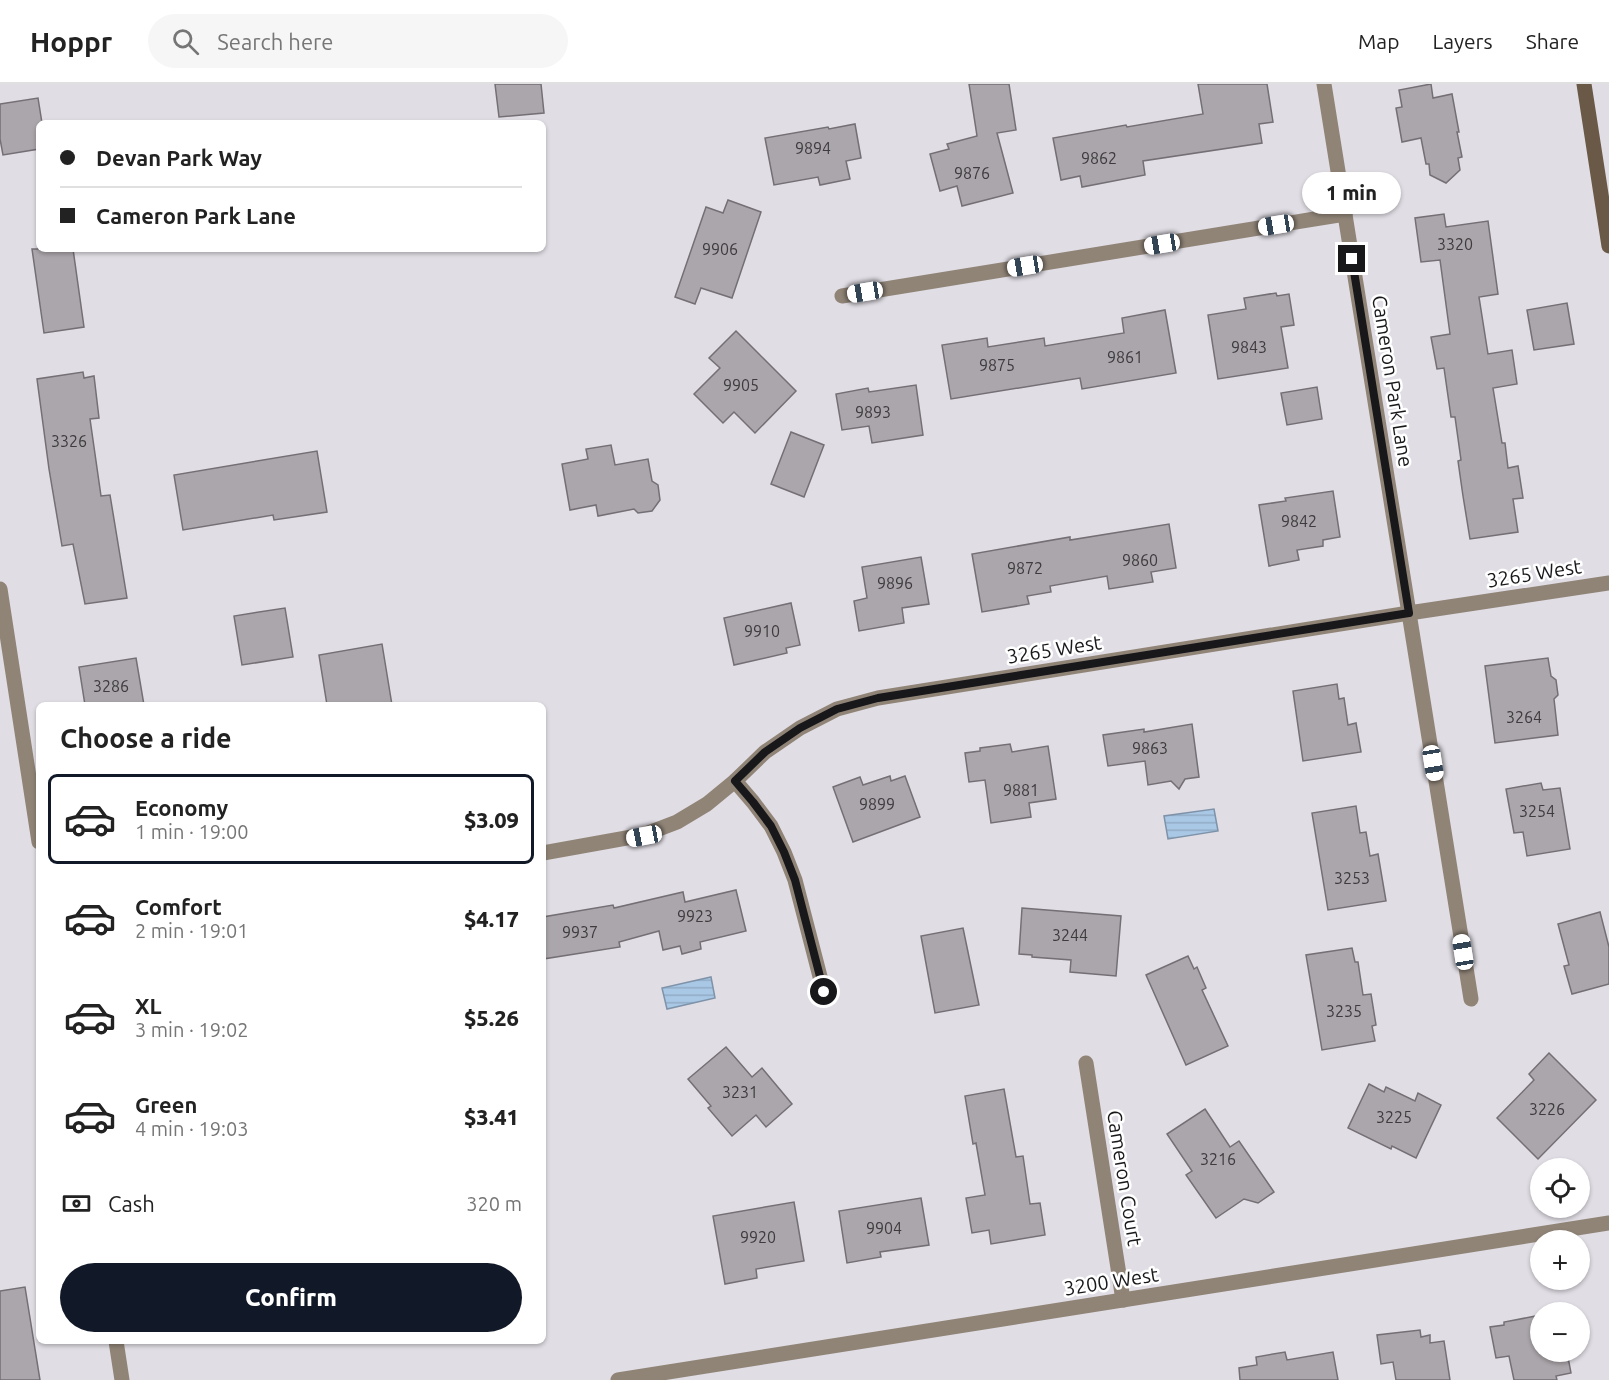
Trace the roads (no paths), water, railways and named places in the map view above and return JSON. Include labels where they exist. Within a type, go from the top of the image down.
[{"type":"main road","points":[[1584,84],[1609,246]]},
{"type":"street","name":"Cameron Park Lane","points":[[1324,84],[1471,999]]},
{"type":"street","points":[[842,296],[1345,214]]},
{"type":"street","name":"3265 West","points":[[546,852],[644,836],[677,822],[707,804],[765,752],[800,728],[837,709],[878,698],[1609,583]]},
{"type":"street","points":[[0,589],[36,823]]},
{"type":"street","points":[[735,781],[771,826],[784,852],[795,880],[824,992]]},
{"type":"street","name":"Cameron Court","points":[[1086,1063],[1123,1300]]},
{"type":"street","name":"3200 West","points":[[618,1380],[1609,1223]]},
{"type":"street","points":[[116,1344],[122,1380]]},
{"type":"water","points":[[1214,809],[1218,831],[1168,839],[1164,816]]},
{"type":"water","points":[[711,977],[715,998],[667,1009],[662,988]]}]
